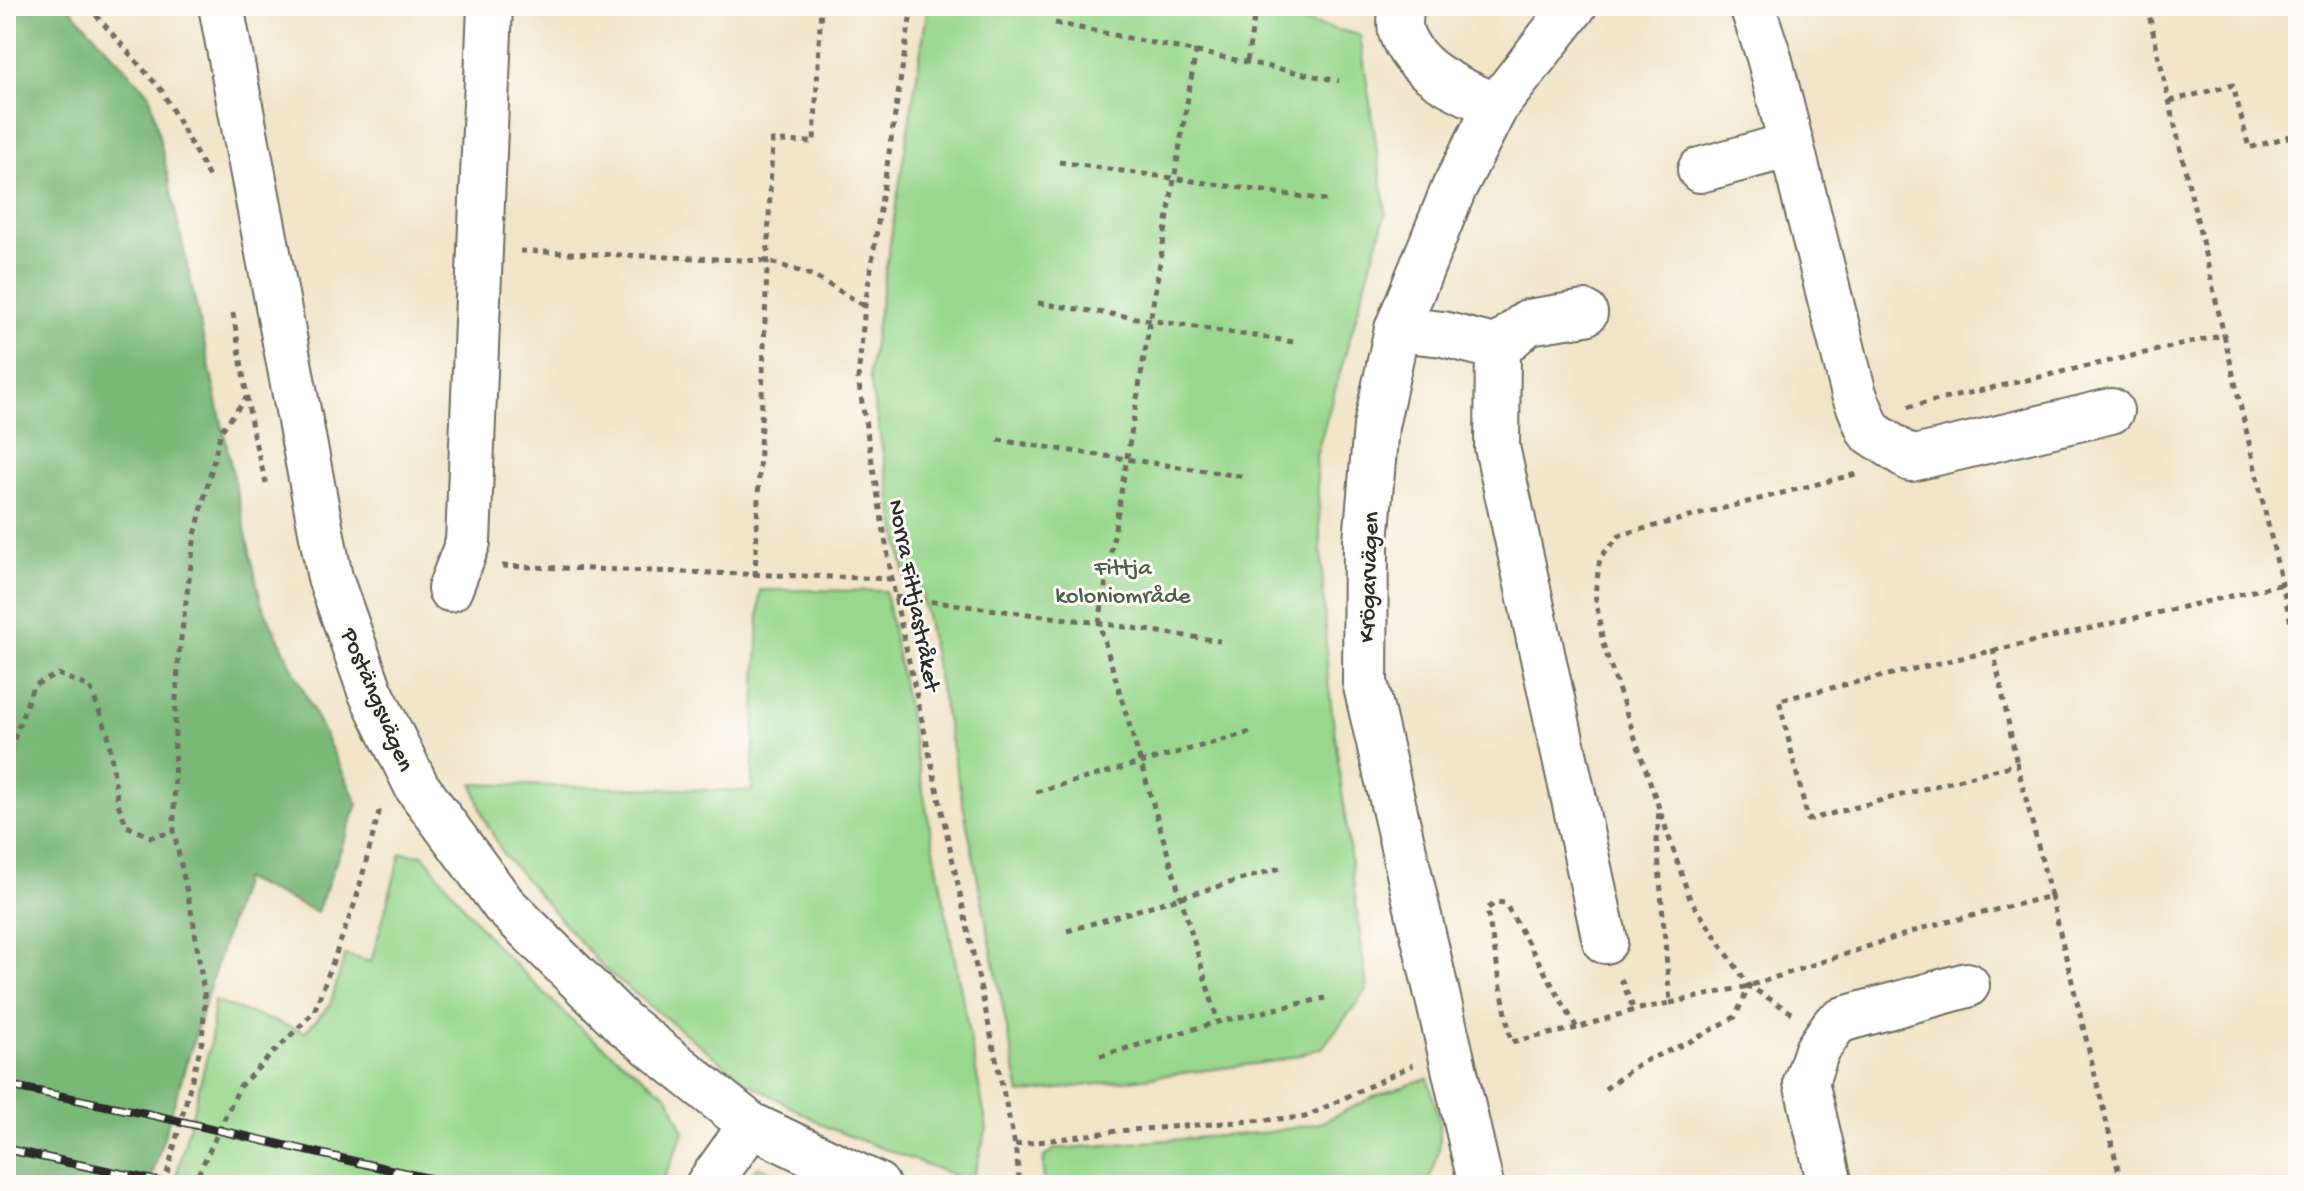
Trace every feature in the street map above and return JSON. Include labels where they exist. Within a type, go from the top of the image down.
[{"type":"street","name":"Postängsvägen","points":[[221,6],[330,578],[370,691],[417,787],[504,905],[623,1023],[751,1125],[877,1185]]},
{"type":"street","points":[[450,589],[468,542],[490,6]]},
{"type":"street","points":[[1401,6],[1400,30],[1413,53],[1441,81],[1496,106]]},
{"type":"street","name":"Krögarvägen","points":[[1481,1185],[1365,682],[1366,541],[1376,426],[1397,329],[1454,188],[1496,106],[1574,6]]},
{"type":"street","points":[[1752,6],[1769,57],[1854,394],[1869,431],[1911,459],[2111,411]]},
{"type":"street","points":[[1700,170],[1790,145]]},
{"type":"street","points":[[1585,313],[1528,322],[1498,348],[1497,447],[1605,941]]},
{"type":"street","points":[[1397,329],[1443,334],[1498,348]]},
{"type":"street","points":[[1830,1185],[1806,1082],[1817,1050],[1834,1025],[1844,1019],[1967,985]]},
{"type":"street","points":[[708,1185],[751,1125]]},
{"type":"path","points":[[88,6],[162,91],[213,186]]},
{"type":"path","points":[[755,576],[772,141],[814,142],[821,6]]},
{"type":"path","name":"Norra Fittjastråket","points":[[912,6],[865,306],[858,379],[895,597],[1015,1145],[1020,1185]]},
{"type":"path","points":[[1247,61],[1256,6]]},
{"type":"path","points":[[2147,6],[2298,653]]},
{"type":"path","points":[[1055,23],[1339,81]]},
{"type":"path","points":[[1196,50],[1172,177],[1099,623],[1218,1022]]},
{"type":"path","points":[[2170,101],[2233,85],[2249,148],[2298,134]]},
{"type":"path","points":[[1059,162],[1326,200]]},
{"type":"path","points":[[511,251],[768,261],[814,276],[865,306]]},
{"type":"path","points":[[1038,303],[1294,342]]},
{"type":"path","points":[[232,307],[253,434],[268,491]]},
{"type":"path","points":[[1900,409],[2224,335]]},
{"type":"path","points":[[164,1185],[202,1041],[205,1000],[194,925],[174,832],[179,653],[195,535],[221,431],[247,397]]},
{"type":"path","points":[[998,440],[1246,477]]},
{"type":"path","points":[[1749,986],[1690,899],[1603,644],[1595,594],[1600,558],[1620,535],[1856,473]]},
{"type":"path","points":[[497,566],[893,579]]},
{"type":"path","points":[[2017,764],[1808,820],[1779,700],[2283,584]]},
{"type":"path","points":[[895,597],[1220,641]]},
{"type":"path","points":[[1993,649],[2017,764],[2051,896]]},
{"type":"path","points":[[6,762],[33,686],[58,674],[90,687],[108,734],[118,804],[127,826],[151,837],[174,832]]},
{"type":"path","points":[[1036,792],[1251,732]]},
{"type":"path","points":[[193,1185],[240,1086],[314,1012],[356,900],[379,812],[373,798]]},
{"type":"path","points":[[1067,931],[1280,868]]},
{"type":"path","points":[[1670,1003],[1749,986]]},
{"type":"path","points":[[1605,1089],[1640,1063],[1689,1042],[1735,1017],[1749,986]]},
{"type":"path","points":[[1100,1056],[1218,1022],[1325,998]]},
{"type":"path","points":[[1511,1042],[1577,1028]]},
{"type":"path","points":[[1015,1145],[1117,1131],[1305,1117],[1417,1063]]},
{"type":"green space","points":[[6,6],[68,6],[150,95],[261,602],[358,804],[317,912],[243,879],[149,1185],[6,1185]]},
{"type":"green space","name":"Fittja koloniområde","points":[[928,6],[1267,6],[1267,13],[1360,35],[1386,212],[1316,456],[1328,680],[1367,990],[1322,1048],[1277,1061],[1020,1094],[919,580],[905,577],[869,374]]},
{"type":"green space","points":[[760,590],[885,591],[987,1128],[972,1182],[831,1129],[745,1081],[604,969],[503,854],[484,818],[473,784],[752,791]]},
{"type":"green space","points":[[401,853],[423,855],[494,944],[582,1030],[668,1096],[684,1132],[661,1185],[174,1185],[211,1041],[214,1001],[305,1032],[330,1005],[345,955],[371,962]]},
{"type":"green space","points":[[1428,1078],[1440,1132],[1437,1157],[1426,1185],[1043,1185],[1044,1157],[1055,1149],[1270,1132],[1320,1123],[1376,1096]]},
{"type":"green space","points":[[759,1167],[812,1185],[737,1185]]},
{"type":"railway","points":[[6,1085],[148,1114],[457,1185]]},
{"type":"railway","points":[[6,1149],[174,1185]]}]
